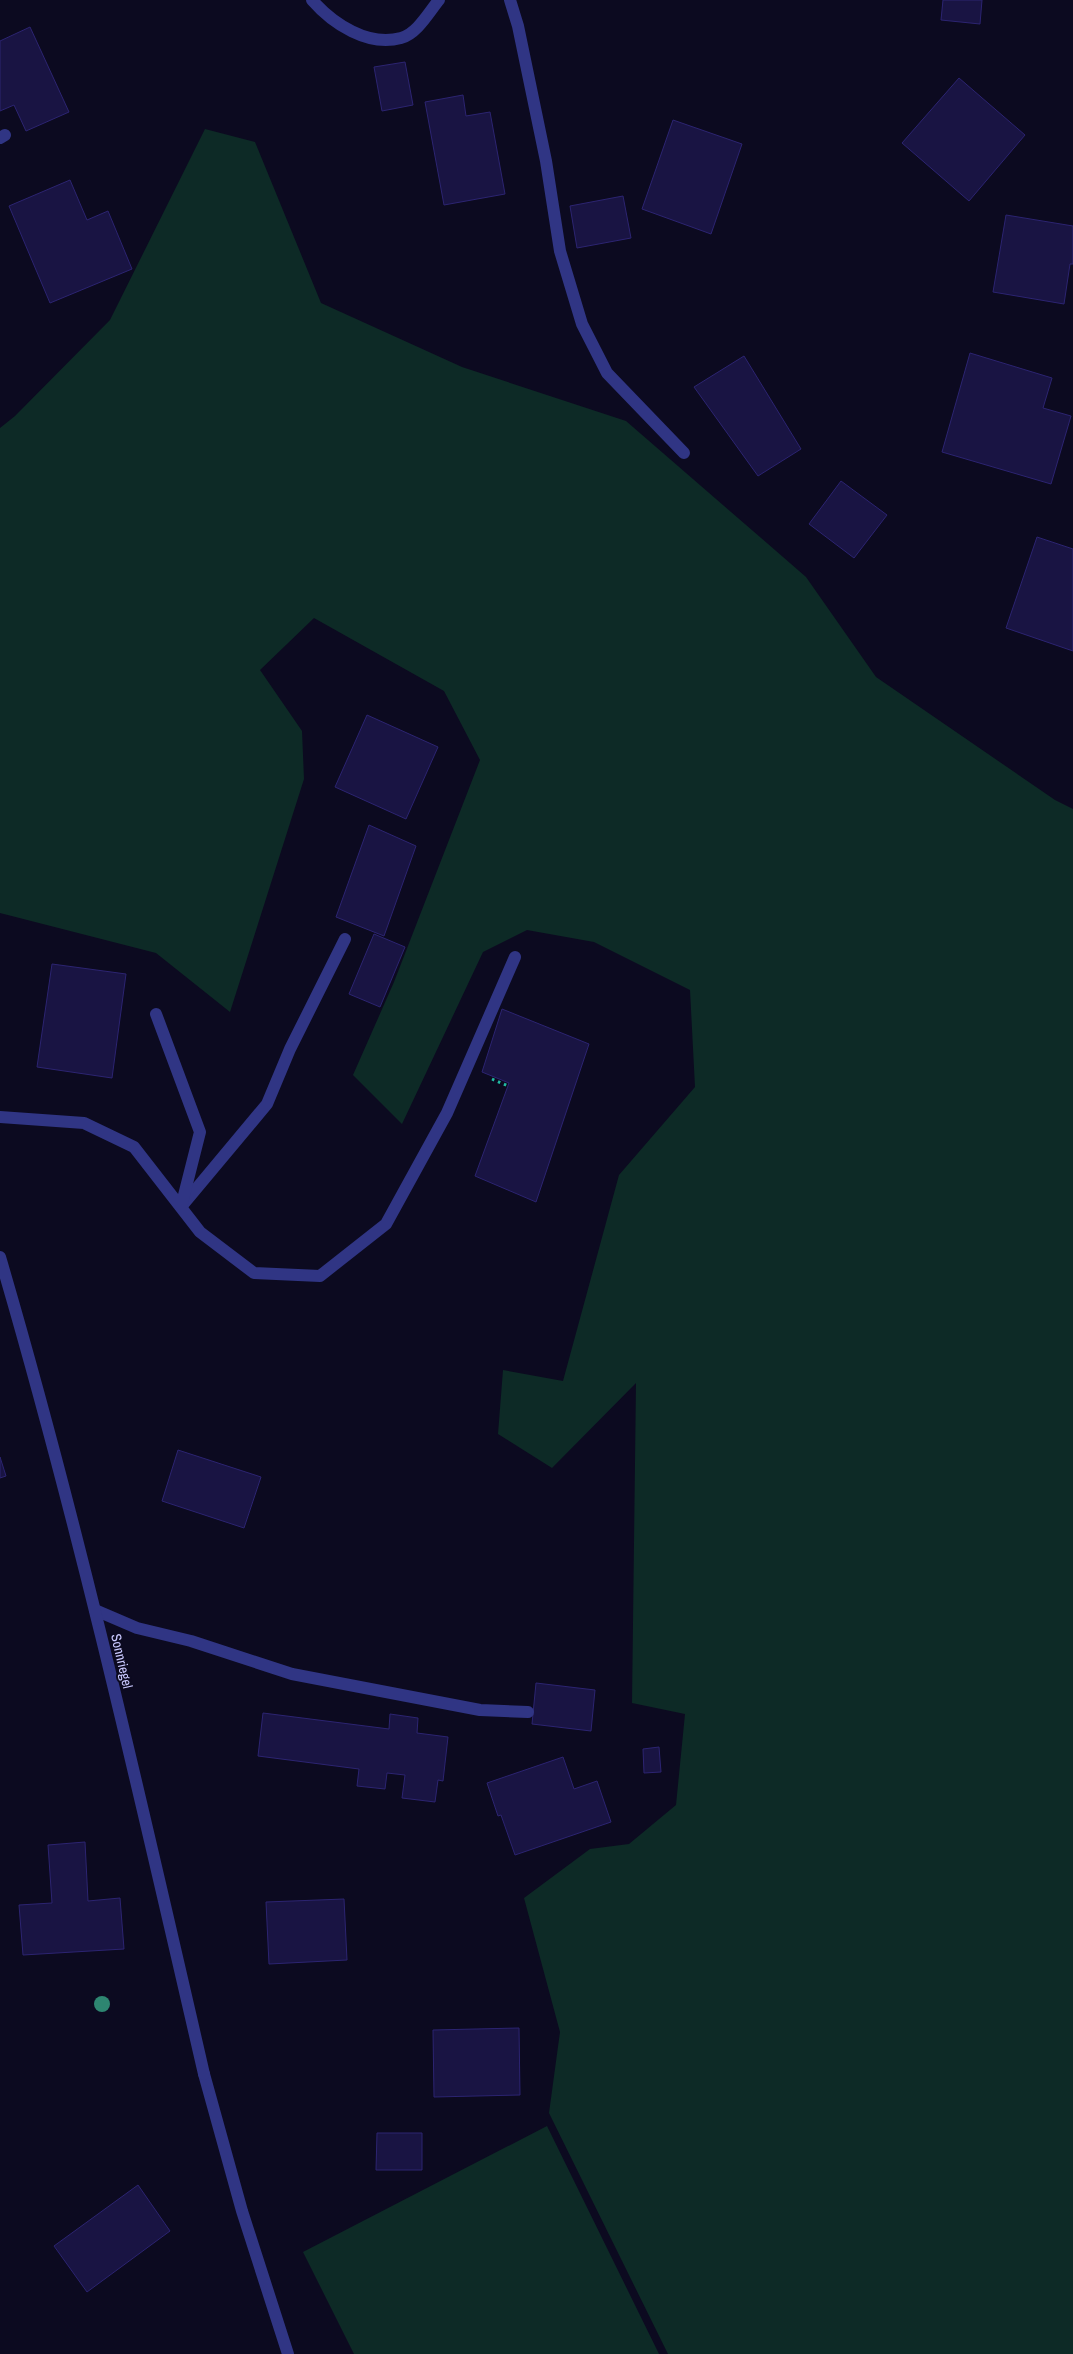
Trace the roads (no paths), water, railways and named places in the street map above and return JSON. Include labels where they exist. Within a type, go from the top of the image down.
[{"type":"street","points":[[312,0],[338,24],[361,36],[383,39],[402,38],[416,28],[439,0]]},
{"type":"street","points":[[510,0],[518,26],[546,160],[560,251],[582,324],[607,373],[684,453]]},
{"type":"street","points":[[181,1207],[267,1104],[290,1049],[345,939]]},
{"type":"street","points":[[0,1117],[84,1123],[134,1147],[200,1232],[254,1273],[320,1276],[386,1224],[447,1112],[515,956]]},
{"type":"street","points":[[156,1014],[200,1132],[181,1207]]},
{"type":"street","name":"Sonnriegel","points":[[0,1257],[38,1388],[95,1610],[204,2074],[242,2211],[288,2354]]},
{"type":"street","points":[[95,1610],[137,1628],[191,1641],[292,1674],[480,1710],[528,1712]]}]
